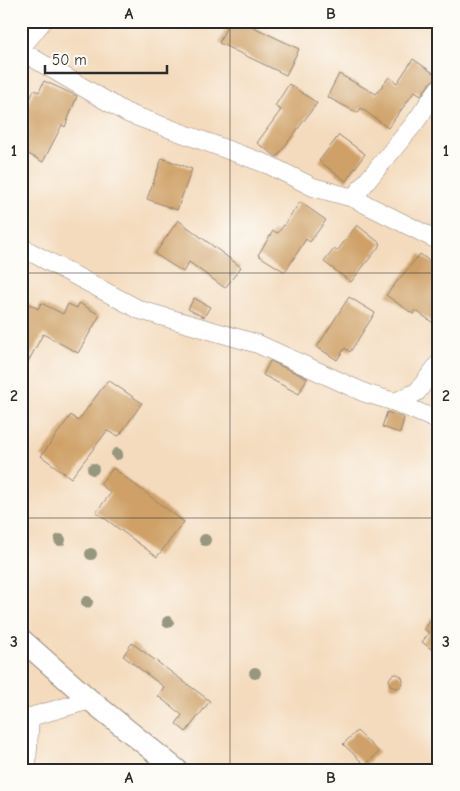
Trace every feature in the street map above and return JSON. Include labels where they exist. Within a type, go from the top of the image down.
[{"type":"street","points":[[43,21],[21,49],[127,113],[269,165],[313,187],[353,198],[439,241]]},
{"type":"street","points":[[353,198],[414,124],[439,88]]},
{"type":"street","points":[[21,247],[140,310],[258,344],[365,393],[395,402],[439,421]]},
{"type":"street","points":[[395,402],[417,392],[439,363]]},
{"type":"street","points":[[21,639],[90,700],[177,770]]},
{"type":"street","points":[[23,770],[27,764],[26,719],[90,700]]},
{"type":"building","points":[[229,21],[241,21],[299,49],[286,75],[219,43]]},
{"type":"building","points":[[413,59],[439,77],[431,82],[421,95],[415,91],[388,128],[361,108],[358,113],[327,97],[339,74],[376,94],[389,77],[397,83]]},
{"type":"building","points":[[44,81],[77,96],[65,127],[62,125],[43,162],[21,150],[21,120],[34,90],[39,92]]},
{"type":"building","points":[[289,84],[317,103],[277,157],[257,143],[281,110],[275,106]]},
{"type":"building","points":[[339,135],[365,154],[346,181],[319,161]]},
{"type":"building","points":[[162,158],[192,169],[177,210],[147,199]]},
{"type":"building","points":[[300,202],[326,220],[310,242],[306,239],[285,272],[258,255],[273,231],[278,233]]},
{"type":"building","points":[[178,220],[241,267],[225,288],[189,262],[183,272],[155,254]]},
{"type":"building","points":[[357,225],[381,244],[351,282],[324,262],[334,249],[337,251]]},
{"type":"building","points":[[420,254],[439,268],[439,280],[433,287],[439,291],[439,327],[415,310],[413,314],[386,295]]},
{"type":"building","points":[[349,297],[375,313],[350,352],[345,348],[337,360],[317,347]]},
{"type":"building","points":[[194,298],[210,307],[204,317],[188,309]]},
{"type":"building","points":[[41,303],[63,314],[68,304],[77,308],[79,303],[100,315],[78,353],[43,334],[21,375],[21,319],[29,304],[38,309]]},
{"type":"building","points":[[270,361],[307,378],[299,394],[263,375]]},
{"type":"building","points":[[108,380],[142,403],[119,436],[107,431],[71,478],[41,456],[71,415],[78,421]]},
{"type":"building","points":[[387,412],[404,418],[400,433],[382,427]]},
{"type":"building","points":[[113,468],[184,522],[157,557],[96,512],[111,493],[100,484]]},
{"type":"building","points":[[439,610],[439,655],[422,642],[429,633],[424,629]]},
{"type":"building","points":[[132,643],[210,701],[186,732],[176,724],[182,715],[158,696],[164,687],[123,656]]},
{"type":"building","points":[[393,674],[399,674],[403,681],[399,688],[393,688],[389,684],[389,678]]},
{"type":"building","points":[[357,731],[379,752],[365,765],[343,744]]}]
